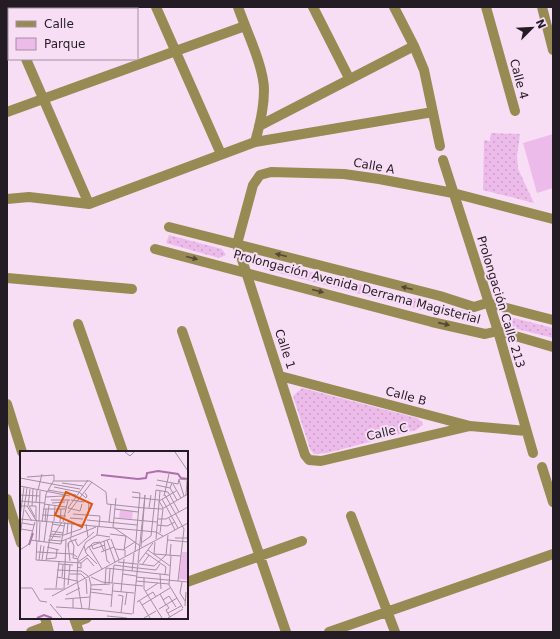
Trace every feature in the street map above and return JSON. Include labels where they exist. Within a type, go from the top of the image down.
[{"type":"street","points":[[156,7],[221,154]]},
{"type":"street","points":[[238,7],[261,70],[264,89],[259,126],[255,142]]},
{"type":"street","points":[[313,7],[350,78]]},
{"type":"street","points":[[394,7],[414,46],[424,70],[440,146]]},
{"type":"street","name":"Calle 4","points":[[486,7],[515,111]]},
{"type":"street","points":[[542,7],[553,50]]},
{"type":"street","points":[[7,112],[245,26]]},
{"type":"street","points":[[259,126],[414,46]]},
{"type":"street","points":[[26,60],[89,204]]},
{"type":"street","points":[[7,199],[29,197],[89,204],[255,142],[433,112]]},
{"type":"street","name":"Prolongación Calle 213","points":[[443,160],[498,331],[533,453]]},
{"type":"street","name":"Calle A","points":[[237,244],[254,185],[260,175],[271,172],[344,174],[453,193],[553,219]]},
{"type":"street","name":"Prolongación Avenida Derrama Magisterial","points":[[169,227],[474,306],[488,303],[553,320]]},
{"type":"street","name":"Calle 1","points":[[237,244],[305,455],[310,460]]},
{"type":"street","name":"Prolongación Avenida Derrama Magisterial","points":[[155,249],[484,334],[498,331],[553,347]]},
{"type":"street","points":[[7,278],[132,289]]},
{"type":"street","points":[[78,324],[123,451]]},
{"type":"street","points":[[182,331],[286,632]]},
{"type":"street","name":"Calle B","points":[[280,376],[470,426],[526,431]]},
{"type":"street","points":[[7,404],[22,451]]},
{"type":"street","name":"Calle C","points":[[310,460],[320,461],[470,426]]},
{"type":"street","points":[[542,467],[553,502]]},
{"type":"street","points":[[7,499],[20,540]]},
{"type":"street","points":[[351,516],[395,632]]},
{"type":"street","points":[[188,582],[302,541]]},
{"type":"street","points":[[329,632],[553,554]]},
{"type":"street","points":[[76,624],[85,619]]},
{"type":"street","points":[[31,632],[47,625]]},
{"type":"green space","points":[[491,133],[520,134],[517,156],[518,169],[534,203],[483,190],[484,140],[490,141]]},
{"type":"green space","points":[[553,134],[553,188],[537,193],[523,143]]},
{"type":"green space","points":[[169,235],[222,249],[226,255],[219,258],[166,243]]},
{"type":"green space","points":[[265,260],[476,314],[477,320],[474,324],[264,269],[261,262]]},
{"type":"green space","points":[[510,318],[553,328],[553,338],[509,327],[507,324]]},
{"type":"green space","points":[[302,388],[417,418],[423,425],[416,430],[327,453],[314,454],[310,449],[293,396]]}]
